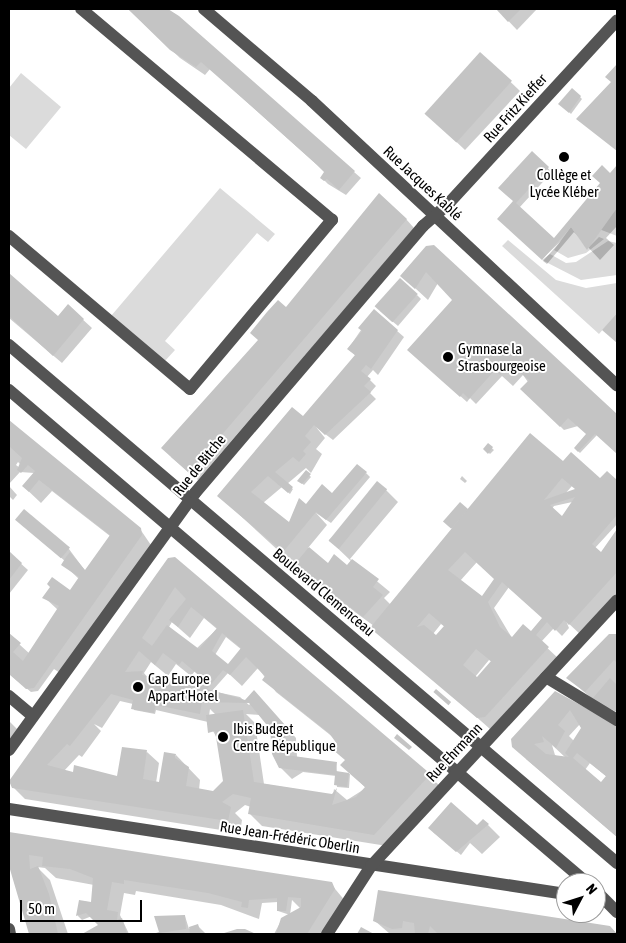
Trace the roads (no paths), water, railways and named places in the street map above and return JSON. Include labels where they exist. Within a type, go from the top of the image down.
[{"type":"street","points":[[9,236],[190,389],[332,220],[81,9]]},
{"type":"street","name":"Rue Jacques Kablé","points":[[204,9],[312,101],[617,385]]},
{"type":"street","name":"Rue Fritz Kieffer","points":[[434,216],[617,20]]},
{"type":"street","name":"Rue de Bitche","points":[[9,750],[169,527],[434,216]]},
{"type":"street","name":"Boulevard Clemenceau","points":[[9,345],[617,863]]},
{"type":"street","points":[[9,391],[575,873]]},
{"type":"street","name":"Rue Ehrmann","points":[[327,934],[370,866],[546,677],[614,609]]},
{"type":"street","points":[[546,677],[617,720]]},
{"type":"street","points":[[9,696],[32,716]]},
{"type":"street","name":"Rue Jean-Frédéric Oberlin","points":[[9,809],[370,866],[556,893]]},
{"type":"street","points":[[606,900],[617,912]]},
{"type":"street","points":[[9,929],[10,934]]},
{"type":"place","name":"Collège et Lycée Kléber","points":[[564,157]]},
{"type":"place","name":"Gymnase la Strasbourgeoise","points":[[448,357]]},
{"type":"place","name":"Cap Europe Appart'Hotel","points":[[138,687]]},
{"type":"place","name":"Ibis Budget Centre République","points":[[223,737]]}]
